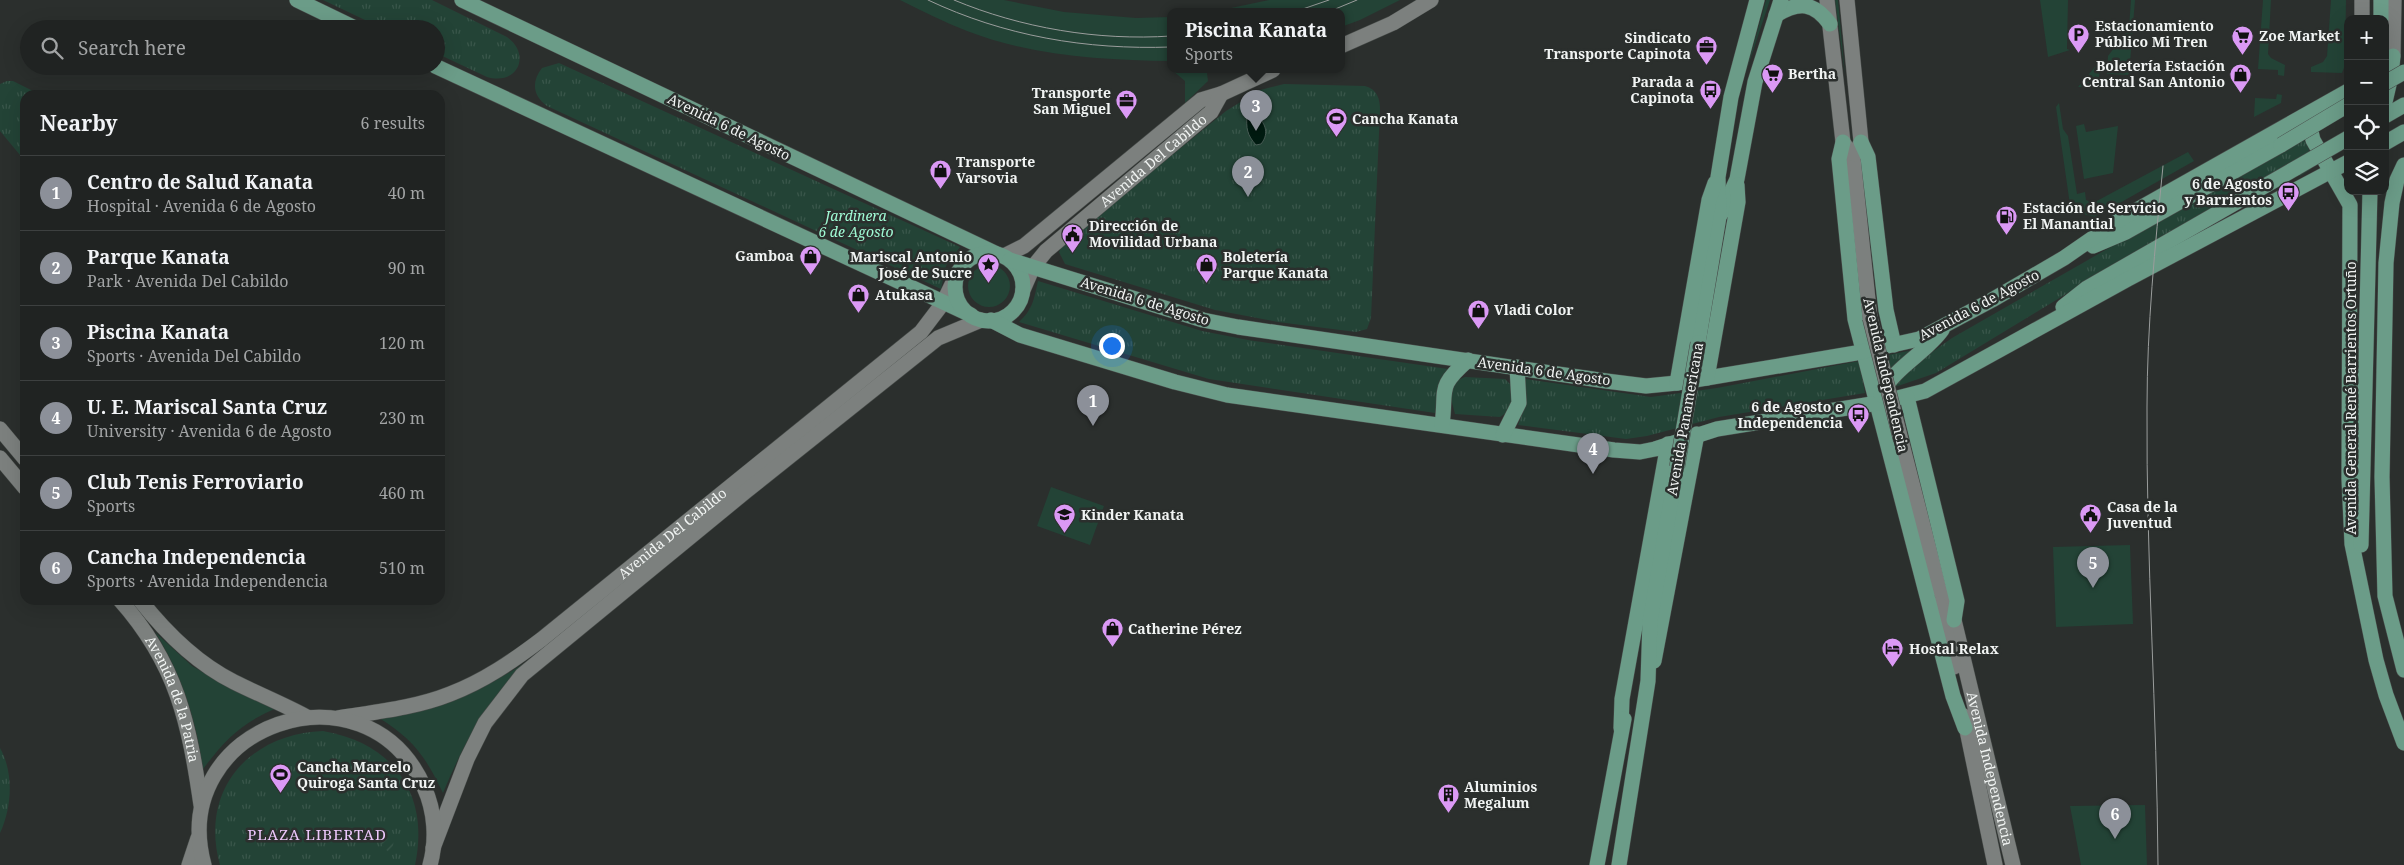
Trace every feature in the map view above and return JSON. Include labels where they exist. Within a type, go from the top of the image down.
[{"type":"main road","points":[[296,0],[338,20]]},
{"type":"main road","name":"Avenida 6 de Agosto","points":[[462,0],[1003,257],[1033,267],[1203,320],[1238,327],[1646,386],[1676,383],[1864,351],[1919,339],[1946,326],[2064,258],[2120,220],[2344,92]]},
{"type":"main road","points":[[1345,44],[1393,23],[1431,0]]},
{"type":"main road","name":"Avenida Panamericana","points":[[1619,865],[1648,681],[1650,621],[1719,217],[1718,177],[1731,97],[1757,0]]},
{"type":"main road","name":"Avenida Panamericana","points":[[1719,217],[1737,180],[1755,82],[1781,0]]},
{"type":"main road","name":"Avenida Independencia","points":[[1827,0],[1843,142],[1853,158],[1870,318],[1939,588],[1954,620],[2013,865]]},
{"type":"main road","points":[[1847,0],[1861,142],[1868,157],[1886,310],[1894,345]]},
{"type":"main road","points":[[2362,0],[2362,15]]},
{"type":"main road","points":[[2374,0],[2374,15]]},
{"type":"main road","points":[[2381,0],[2381,15]]},
{"type":"main road","points":[[2389,85],[2394,56],[2394,0]]},
{"type":"main road","points":[[1776,15],[1789,7],[1801,5],[1816,8],[1830,24]]},
{"type":"main road","points":[[445,71],[944,302],[1020,335],[1175,382],[1227,395],[1614,450],[1640,452],[1697,434],[1878,403],[1925,391],[2344,164]]},
{"type":"main road","points":[[2389,81],[2404,72]]},
{"type":"main road","name":"Avenida Del Cabildo","points":[[1003,257],[1024,246],[1201,100],[1221,94],[1266,73]]},
{"type":"main road","name":"Avenida Del Cabildo","points":[[1023,290],[1033,267],[1046,251],[1211,112],[1221,94]]},
{"type":"main road","points":[[2389,114],[2404,105]]},
{"type":"main road","name":"Avenida 6 de Agosto","points":[[2064,258],[2126,232],[2344,107]]},
{"type":"main road","name":"Avenida General René Barrientos Ortuño","points":[[2307,114],[2314,140],[2350,204],[2349,479],[2352,544],[2386,695],[2404,743]]},
{"type":"main road","points":[[2389,141],[2404,132]]},
{"type":"main road","points":[[2035,330],[2087,288],[2344,140]]},
{"type":"main road","points":[[1843,142],[1839,159],[1855,319],[1953,696],[1965,728]]},
{"type":"main road","points":[[1853,158],[1861,142]]},
{"type":"main road","points":[[2332,171],[2344,160]]},
{"type":"main road","points":[[2385,596],[2382,477],[2386,263],[2392,203],[2397,180],[2404,166]]},
{"type":"main road","points":[[1676,383],[1709,200],[1718,177]]},
{"type":"main road","points":[[1707,378],[1738,202],[1737,180]]},
{"type":"main road","points":[[2370,195],[2369,491],[2373,542],[2404,670]]},
{"type":"main road","points":[[2363,599],[2361,490],[2376,195]]},
{"type":"main road","points":[[976,256],[1003,257],[1018,269],[1022,279],[1023,290],[1020,301],[1014,310],[1004,317],[981,318],[959,303],[955,292],[958,272],[967,261],[976,256]]},
{"type":"main road","name":"Avenida Del Cabildo","points":[[338,718],[418,704],[450,694],[505,667],[921,332],[944,302],[958,272]]},
{"type":"main road","name":"Avenida Del Cabildo","points":[[432,859],[468,759],[485,723],[522,675],[672,554],[745,492],[938,338],[981,318]]},
{"type":"main road","points":[[1878,403],[1884,390],[1902,368],[1933,342],[1946,326]]},
{"type":"main road","points":[[1442,425],[1444,410],[1443,393],[1446,384],[1451,376],[1468,360]]},
{"type":"main road","points":[[1503,434],[1511,422],[1519,403],[1517,367]]},
{"type":"main road","points":[[1907,397],[1956,601],[1954,620]]},
{"type":"main road","points":[[0,429],[20,453]]},
{"type":"main road","points":[[1648,681],[1658,648],[1697,434]]},
{"type":"main road","points":[[1621,728],[1622,699],[1668,444]]},
{"type":"main road","points":[[0,458],[20,482]]},
{"type":"main road","name":"Avenida Independencia","points":[[1939,588],[1938,601],[1963,703],[1965,728],[1995,865]]},
{"type":"main road","name":"Avenida de la Patria","points":[[124,605],[151,640],[168,671],[188,730],[202,809]]},
{"type":"main road","name":"Avenida de la Patria","points":[[144,605],[157,622],[192,655],[234,682],[307,717]]},
{"type":"main road","name":"Avenida Panamericana","points":[[1598,865],[1621,728],[1631,701],[1641,644],[1650,621]]},
{"type":"main road","points":[[188,865],[199,834],[202,809],[216,773],[240,745],[271,726],[307,717],[338,718],[362,726],[385,738],[404,754],[419,775],[429,798],[434,823],[432,859]]},
{"type":"main road","points":[[199,834],[204,865]]},
{"type":"green space","points":[[323,0],[432,0],[507,37],[515,44],[520,60],[518,67],[506,77],[497,79],[487,77],[445,57],[445,20],[365,20]]},
{"type":"green space","points":[[900,0],[1004,0],[1064,12],[1136,18],[1167,17],[1167,61],[1093,58],[1042,51],[992,39],[941,20]]},
{"type":"green space","points":[[1269,0],[1400,0],[1345,26],[1345,8],[1231,8]]},
{"type":"green space","points":[[1766,0],[1770,0],[1745,75]]},
{"type":"green space","points":[[1835,0],[1838,0],[1845,75]]},
{"type":"green space","points":[[2040,0],[2068,0],[2067,49],[2070,50],[2048,57]]},
{"type":"green space","points":[[2131,0],[2135,0],[2129,75],[2107,74],[2108,56],[2129,28]]},
{"type":"green space","points":[[2263,0],[2271,0],[2268,54],[2271,58],[2285,65],[2284,76],[2278,75],[2278,70],[2258,69]]},
{"type":"green space","points":[[2331,0],[2346,0],[2346,15],[2344,15],[2344,68],[2342,73],[2311,72],[2311,67],[2323,62],[2327,56]]},
{"type":"green space","points":[[2100,61],[2099,79],[2092,87],[2078,87]]},
{"type":"green space","name":"Jardinera 6 de Agosto","points":[[559,63],[960,247],[946,266],[941,289],[547,106],[536,93],[536,78],[542,68]]},
{"type":"green space","points":[[1176,73],[1207,73],[1208,81],[1185,103],[1185,81]]},
{"type":"green space","points":[[13,81],[31,90],[20,90],[20,155],[0,131],[0,84]]},
{"type":"green space","points":[[1284,84],[1365,86],[1372,89],[1378,98],[1380,110],[1371,318],[1367,329],[1356,332],[1278,322],[1215,310],[1065,264],[1059,252],[1063,244],[1226,111],[1260,90]]},
{"type":"green space","points":[[2277,94],[2282,95],[2281,103],[2254,117],[2255,98],[2276,99]]},
{"type":"green space","points":[[2059,103],[2063,129],[2068,136],[2077,194],[2085,192],[2086,200],[2093,203],[2188,152],[2194,161],[2095,217],[2078,213],[2070,205],[2056,107]]},
{"type":"green space","points":[[2084,124],[2086,132],[2118,126],[2113,173],[2084,179],[2076,126]]},
{"type":"green space","points":[[2297,126],[2309,149],[2311,169],[2300,176],[2291,162],[2145,246],[1936,373],[1889,389],[1904,372],[1952,338],[2142,229]]},
{"type":"green space","points":[[993,265],[1001,268],[1007,274],[1010,286],[1007,298],[1001,304],[985,307],[977,304],[971,298],[968,282],[971,274],[977,268]]},
{"type":"green space","points":[[1038,281],[1202,331],[1248,340],[1448,369],[1435,413],[1209,379],[1019,322],[1030,308]]},
{"type":"green space","points":[[1919,349],[1879,389],[1872,358]]},
{"type":"green space","points":[[1859,361],[1865,393],[1719,417],[1647,436],[1626,439],[1518,425],[1525,406],[1525,379],[1651,397],[1717,388]]},
{"type":"green space","points":[[1465,377],[1505,379],[1511,385],[1512,403],[1506,413],[1500,417],[1455,414],[1450,394],[1455,381]]},
{"type":"green space","points":[[1051,487],[1104,506],[1090,545],[1037,526]]},
{"type":"green space","points":[[2130,545],[2133,624],[2056,627],[2053,547]]},
{"type":"green space","points":[[155,632],[192,666],[231,688],[277,708],[253,720],[235,733],[203,769],[192,715],[173,665]]},
{"type":"green space","points":[[526,662],[488,707],[468,739],[443,793],[417,750],[401,734],[379,718],[420,709],[456,698],[490,683]]},
{"type":"green space","points":[[323,731],[348,737],[369,747],[387,760],[401,776],[411,795],[417,816],[418,840],[415,865],[220,865],[215,838],[217,813],[224,790],[236,771],[252,755],[273,743],[296,735]]},
{"type":"green space","points":[[0,748],[8,768],[10,790],[7,812],[0,833]]},
{"type":"green space","points":[[2145,805],[2147,865],[2081,865],[2070,806]]},
{"type":"green space","points":[[394,838],[393,846],[389,853],[378,840]]},
{"type":"shaded area","points":[[1255,114],[1264,124],[1266,132],[1261,144],[1256,145],[1249,135],[1247,124],[1247,115]]},
{"type":"tram line","points":[[928,0],[986,23],[1046,38],[1108,46],[1167,47]]},
{"type":"tram line","points":[[954,0],[1006,18],[1060,30],[1116,36],[1167,36]]},
{"type":"tram line","points":[[1306,8],[1329,0]]},
{"type":"tram line","points":[[1338,8],[1357,0]]},
{"type":"tram line","points":[[2158,865],[2148,522],[2147,377],[2154,256],[2163,166]]},
{"type":"place","name":"Estacionamiento Público Mi Tren","points":[[2079,53]]},
{"type":"place","name":"Zoe Market","points":[[2243,55]]},
{"type":"place","name":"Sindicato Transporte Capinota","points":[[1707,65]]},
{"type":"place","name":"Bertha","points":[[1772,93]]},
{"type":"place","name":"Boletería Estación Central San Antonio","points":[[2241,93]]},
{"type":"place","name":"Parada a Capinota","points":[[1710,109]]},
{"type":"place","name":"Transporte San Miguel","points":[[1127,120]]},
{"type":"place","name":"Piscina Kanata","points":[[1256,131]]},
{"type":"place","name":"Cancha Kanata","points":[[1336,138]]},
{"type":"place","name":"Transporte Varsovia","points":[[940,189]]},
{"type":"place","name":"Parque Kanata","points":[[1248,197]]},
{"type":"place","name":"6 de Agosto y Barrientos","points":[[2288,211]]},
{"type":"place","name":"Estación de Servicio El Manantial","points":[[2007,235]]},
{"type":"place","name":"Dirección de Movilidad Urbana","points":[[1073,253]]},
{"type":"place","name":"Gamboa","points":[[810,275]]},
{"type":"place","name":"Mariscal Antonio José de Sucre","points":[[988,284]]},
{"type":"place","name":"Boletería Parque Kanata","points":[[1207,284]]},
{"type":"place","name":"Atukasa","points":[[859,314]]},
{"type":"place","name":"Vladi Color","points":[[1478,329]]},
{"type":"place","name":"Centro de Salud Kanata","points":[[1093,426]]},
{"type":"place","name":"6 de Agosto e Independencia","points":[[1859,434]]},
{"type":"place","name":"U. E. Mariscal Santa Cruz","points":[[1593,474]]},
{"type":"place","name":"Kinder Kanata","points":[[1065,534]]},
{"type":"place","name":"Casa de la Juventud","points":[[2091,534]]},
{"type":"place","name":"Club Tenis Ferroviario","points":[[2093,588]]},
{"type":"place","name":"Catherine Pérez","points":[[1112,648]]},
{"type":"place","name":"Hostal Relax","points":[[1893,668]]},
{"type":"place","name":"Cancha Marcelo Quiroga Santa Cruz","points":[[281,794]]},
{"type":"place","name":"Aluminios Megalum","points":[[1448,814]]},
{"type":"place","name":"Cancha Independencia","points":[[2115,839]]},
{"type":"district","name":"PLAZA LIBERTAD","points":[[317,835]]}]
